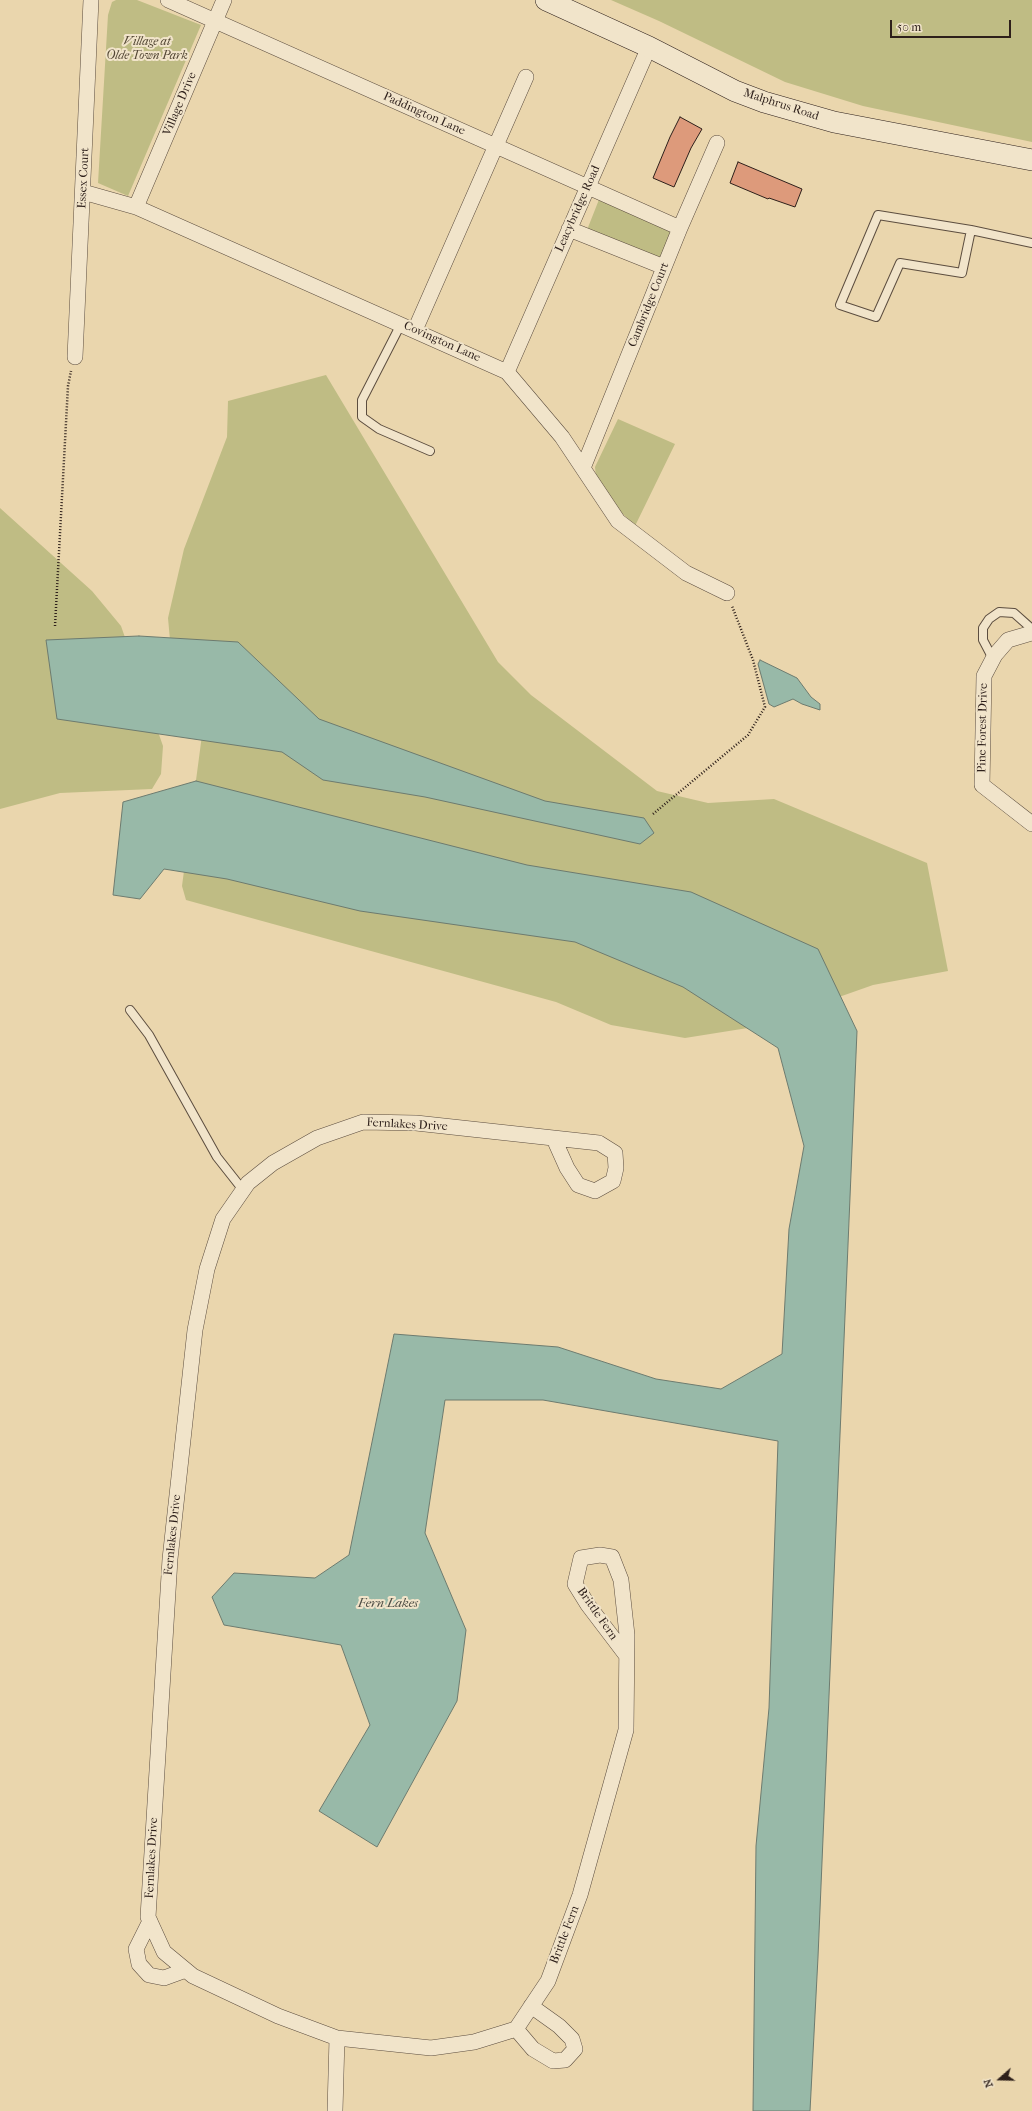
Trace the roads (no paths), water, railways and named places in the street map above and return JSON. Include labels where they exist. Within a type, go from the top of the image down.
[{"type":"street","name":"Essex Court","points":[[75,357],[91,0]]},
{"type":"street","name":"Paddington Lane","points":[[168,0],[680,228]]},
{"type":"street","name":"Village Drive","points":[[136,207],[224,0]]},
{"type":"street","name":"Malphrus Road","points":[[546,0],[649,47],[735,91],[764,102],[834,122],[1032,160]]},
{"type":"street","name":"Leacybridge Road","points":[[508,372],[649,47]]},
{"type":"street","points":[[414,330],[526,77]]},
{"type":"street","name":"Cambridge Court","points":[[583,468],[680,228],[717,143]]},
{"type":"street","name":"Covington Lane","points":[[83,192],[136,207],[508,372],[562,437],[618,521],[686,574],[727,593]]},
{"type":"street","points":[[570,229],[664,267]]},
{"type":"street","name":"Pine Forest Drive","points":[[1032,633],[1008,640],[993,659],[984,676],[982,785],[1032,824]]},
{"type":"street","name":"Fernlakes Drive","points":[[337,2038],[278,2016],[193,1976],[164,1952],[148,1917],[170,1559],[195,1330],[207,1269],[223,1219],[248,1183],[273,1163],[317,1138],[363,1122],[416,1124],[554,1139]]},
{"type":"street","name":"Brittle Fern","points":[[516,2029],[548,1981],[580,1895],[626,1730],[627,1635],[621,1580],[612,1557],[600,1555],[581,1558],[576,1584],[588,1605],[626,1655]]},
{"type":"street","points":[[150,1921],[136,1949],[139,1964],[149,1975],[164,1978],[186,1970]]},
{"type":"street","points":[[335,2111],[337,2038],[431,2048],[474,2042],[516,2029],[533,2050],[553,2061],[565,2060],[575,2049],[572,2039],[559,2026],[531,2006]]},
{"type":"lane","points":[[971,230],[962,273],[900,263],[876,317],[840,305],[878,215],[971,230],[1032,243]]},
{"type":"lane","points":[[401,324],[362,400],[362,417],[379,429],[430,451]]},
{"type":"lane","points":[[993,659],[983,640],[983,628],[989,619],[999,612],[1014,613],[1032,629]]},
{"type":"lane","points":[[130,1010],[150,1035],[217,1158],[243,1190]]},
{"type":"water","points":[[139,636],[238,642],[319,719],[545,801],[644,818],[654,833],[640,844],[425,797],[323,780],[282,752],[57,719],[46,640]]},
{"type":"water","points":[[760,660],[797,678],[811,697],[820,704],[820,710],[802,704],[793,699],[774,707],[769,704],[758,664]]},
{"type":"water","name":"Fern Lakes","points":[[196,781],[527,865],[691,892],[818,949],[857,1031],[818,1957],[810,2111],[753,2111],[756,1846],[769,1708],[778,1441],[543,1400],[445,1400],[425,1533],[466,1630],[457,1701],[377,1847],[319,1811],[370,1725],[341,1645],[224,1625],[212,1597],[234,1573],[315,1578],[349,1555],[394,1334],[558,1347],[656,1379],[721,1389],[782,1354],[789,1229],[804,1146],[778,1048],[683,987],[575,942],[360,911],[227,879],[164,869],[140,899],[113,895],[123,802]]},
{"type":"park label","name":"Village at Olde Town Park","points":[[147,49]]}]
